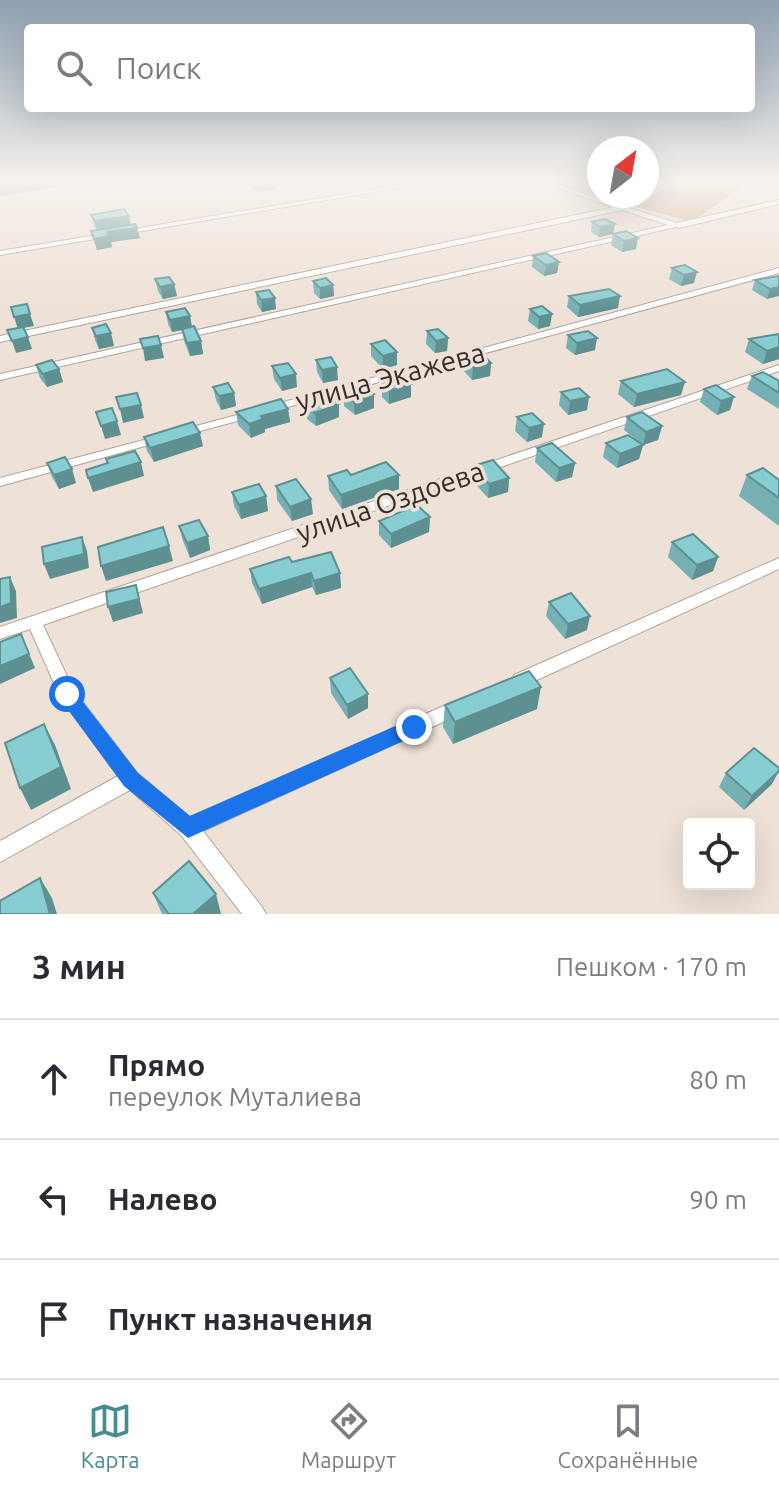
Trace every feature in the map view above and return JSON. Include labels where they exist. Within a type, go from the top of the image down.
[{"type":"street","points":[[0,253],[172,225]]},
{"type":"street","points":[[0,339],[542,225]]},
{"type":"street","points":[[0,377],[685,225]]},
{"type":"street","name":"улица Экажева","points":[[0,482],[779,270]]},
{"type":"street","name":"улица Оздоева","points":[[0,633],[779,368]]},
{"type":"street","points":[[500,689],[779,563]]},
{"type":"street","points":[[34,622],[67,694],[131,779],[188,828],[255,914]]},
{"type":"street","points":[[188,828],[471,702]]},
{"type":"street","points":[[0,852],[131,779]]},
{"type":"building","points":[[131,225],[137,228],[107,232],[109,236],[94,239],[91,231]]},
{"type":"building","points":[[626,231],[638,238],[624,241],[613,234]]},
{"type":"building","points":[[546,253],[559,262],[546,265],[533,256]]},
{"type":"building","points":[[685,265],[697,272],[684,275],[672,268]]},
{"type":"building","points":[[779,276],[779,287],[770,289],[755,280]]},
{"type":"building","points":[[169,277],[174,284],[160,287],[155,279]]},
{"type":"building","points":[[326,278],[333,285],[320,288],[313,281]]},
{"type":"building","points":[[609,289],[620,296],[580,305],[569,296]]},
{"type":"building","points":[[269,290],[275,298],[261,300],[256,292]]},
{"type":"building","points":[[27,304],[30,314],[14,317],[11,307]]},
{"type":"building","points":[[542,306],[552,314],[539,317],[530,309]]},
{"type":"building","points":[[185,308],[190,316],[170,320],[166,312]]},
{"type":"building","points":[[106,324],[111,333],[96,336],[92,328]]},
{"type":"building","points":[[194,326],[201,341],[187,343],[182,329]]},
{"type":"building","points":[[23,327],[28,337],[12,341],[7,330]]},
{"type":"building","points":[[438,329],[448,338],[436,341],[427,331]]},
{"type":"building","points":[[588,331],[597,338],[577,343],[568,335]]},
{"type":"building","points":[[779,334],[779,347],[767,351],[749,339]]},
{"type":"building","points":[[158,336],[161,345],[143,348],[140,339]]},
{"type":"building","points":[[385,340],[397,352],[383,356],[371,344]]},
{"type":"building","points":[[482,354],[491,363],[473,367],[464,358]]},
{"type":"building","points":[[331,357],[337,367],[322,370],[316,360]]},
{"type":"building","points":[[52,360],[59,369],[43,374],[36,365]]},
{"type":"building","points":[[288,363],[296,374],[280,378],[272,366]]},
{"type":"building","points":[[667,369],[685,382],[637,394],[621,381]]},
{"type":"building","points":[[763,372],[779,381],[779,393],[752,376]]},
{"type":"building","points":[[403,377],[411,384],[389,391],[382,384]]},
{"type":"building","points":[[228,383],[234,393],[219,396],[213,387]]},
{"type":"building","points":[[716,385],[734,397],[721,401],[704,389]]},
{"type":"building","points":[[363,386],[374,394],[354,402],[344,393]]},
{"type":"building","points":[[579,388],[589,397],[570,401],[561,392]]},
{"type":"building","points":[[137,393],[141,405],[120,409],[116,397]]},
{"type":"building","points":[[330,396],[339,404],[315,413],[306,405]]},
{"type":"building","points":[[281,399],[288,409],[261,416],[263,419],[249,424],[236,412]]},
{"type":"building","points":[[112,408],[117,421],[101,426],[96,412]]},
{"type":"building","points":[[642,412],[662,426],[646,432],[627,417]]},
{"type":"building","points":[[532,413],[544,424],[529,428],[517,417]]},
{"type":"building","points":[[193,422],[200,433],[150,448],[144,437]]},
{"type":"building","points":[[628,435],[643,445],[620,454],[606,443]]},
{"type":"building","points":[[552,443],[575,463],[559,468],[537,448]]},
{"type":"building","points":[[135,451],[141,462],[88,478],[86,470],[108,463],[106,459]]},
{"type":"building","points":[[65,457],[72,469],[54,475],[47,463]]},
{"type":"building","points":[[493,460],[509,478],[489,484],[473,466]]},
{"type":"building","points":[[386,462],[399,475],[341,495],[328,476],[347,470],[351,475]]},
{"type":"building","points":[[763,468],[779,480],[779,498],[747,475]]},
{"type":"building","points":[[296,479],[311,499],[290,507],[276,486]]},
{"type":"building","points":[[259,484],[266,496],[239,505],[232,492]]},
{"type":"building","points":[[417,505],[430,517],[391,534],[379,521]]},
{"type":"building","points":[[199,520],[208,536],[187,543],[179,526]]},
{"type":"building","points":[[163,527],[169,546],[101,566],[98,547]]},
{"type":"building","points":[[693,534],[718,557],[697,565],[672,542]]},
{"type":"building","points":[[82,537],[84,554],[44,564],[42,547]]},
{"type":"building","points":[[331,552],[340,573],[314,581],[311,573],[259,589],[250,569],[289,557],[292,562]]},
{"type":"building","points":[[10,577],[11,603],[0,607],[0,579]]},
{"type":"building","points":[[136,585],[139,599],[108,607],[106,592]]},
{"type":"building","points":[[571,593],[590,616],[568,624],[549,602]]},
{"type":"building","points":[[21,634],[29,654],[0,666],[0,642]]},
{"type":"building","points":[[350,668],[368,694],[347,705],[330,678]]},
{"type":"building","points":[[529,671],[541,687],[455,722],[445,705]]},
{"type":"building","points":[[44,724],[61,767],[20,788],[5,743]]},
{"type":"building","points":[[754,748],[779,771],[752,796],[726,773]]},
{"type":"building","points":[[189,861],[216,894],[193,914],[169,914],[153,893]]},
{"type":"building","points":[[40,878],[50,914],[0,914],[0,901]]},
{"type":"route","points":[[67,694],[131,779],[188,828],[414,727]]}]
